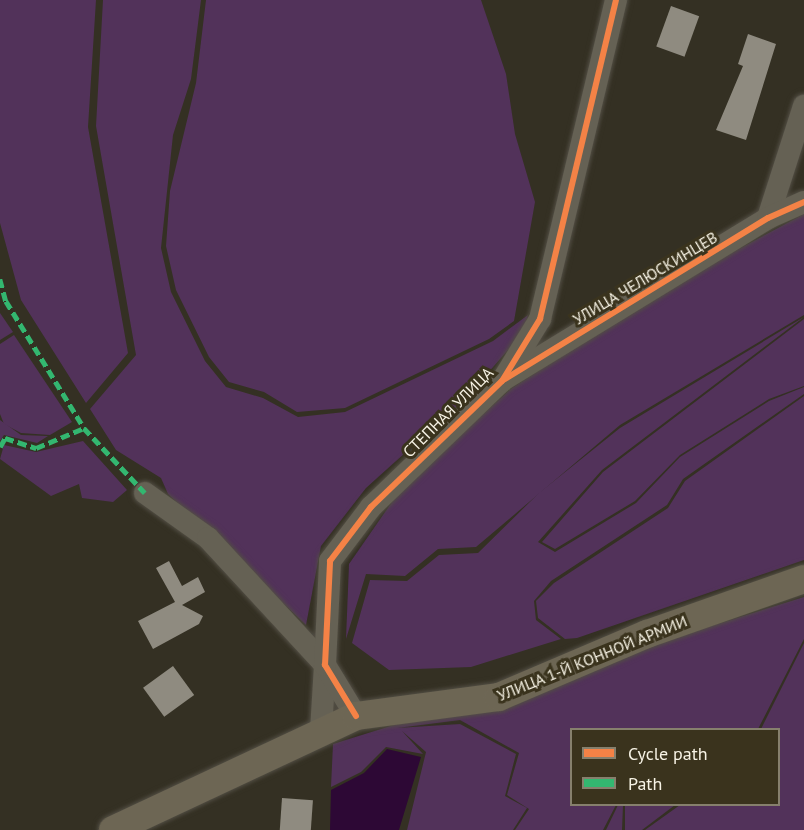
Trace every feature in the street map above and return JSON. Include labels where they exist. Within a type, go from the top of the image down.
[{"type":"main road","name":"УЛИЦА 1-Й КОННОЙ АРМИИ","points":[[113,830],[356,716],[499,697],[647,634],[804,579]]},
{"type":"street","name":"СТЕПНАЯ УЛИЦА","points":[[321,731],[330,561],[371,507],[502,381],[540,319],[616,0]]},
{"type":"street","points":[[768,218],[804,106]]},
{"type":"street","name":"УЛИЦА ЧЕЛЮСКИНЦЕВ","points":[[502,381],[768,218],[804,202]]},
{"type":"street","points":[[145,493],[208,538],[326,664],[356,716]]},
{"type":"shaded area","points":[[0,0],[96,0],[88,127],[128,353],[86,403],[21,300],[0,223]]},
{"type":"shaded area","points":[[103,0],[201,0],[191,79],[173,135],[161,248],[171,292],[205,361],[226,387],[263,398],[298,417],[345,412],[493,341],[528,315],[523,333],[465,399],[366,488],[321,546],[306,625],[168,494],[161,478],[116,450],[90,409],[136,355],[96,126]]},
{"type":"shaded area","points":[[206,0],[481,0],[506,74],[515,134],[535,202],[514,321],[489,339],[345,408],[297,412],[264,392],[229,382],[209,357],[176,290],[166,246],[170,191],[196,83]]},
{"type":"shaded area","points":[[804,214],[804,315],[620,425],[476,547],[438,549],[405,576],[366,574],[346,639],[349,564],[401,489],[512,388],[681,280]]},
{"type":"shaded area","points":[[0,313],[13,332],[0,340]]},
{"type":"shaded area","points":[[804,317],[602,470],[538,542],[555,552],[636,503],[680,457],[769,401],[804,387],[804,394],[683,479],[667,505],[551,581],[534,601],[536,620],[561,639],[471,667],[389,670],[352,643],[370,580],[407,581],[439,555],[478,553],[539,493],[620,428]]},
{"type":"shaded area","points":[[804,319],[804,386],[769,399],[680,455],[635,501],[555,549],[542,542],[603,472]]},
{"type":"shaded area","points":[[14,335],[72,422],[50,435],[21,433],[4,424],[0,414],[0,344]]},
{"type":"shaded area","points":[[804,396],[804,560],[577,638],[565,639],[538,618],[536,601],[554,583],[668,508],[685,481]]},
{"type":"shaded area","points":[[0,420],[21,435],[48,436],[37,443],[4,435],[0,441]]},
{"type":"shaded area","points":[[83,441],[127,490],[113,502],[82,498],[79,484],[51,496],[0,459],[4,445],[36,452]]},
{"type":"shaded area","points":[[804,597],[804,639],[759,728],[570,728],[570,806],[615,806],[603,830],[515,830],[529,809],[507,795],[519,753],[460,720],[397,728],[460,724],[516,754],[505,796],[527,808],[513,830],[407,830],[426,752],[402,731],[423,754],[386,747],[361,772],[331,787],[333,744]]},
{"type":"shaded area","points":[[804,643],[804,830],[645,830],[679,806],[780,806],[780,728],[762,728]]},
{"type":"shaded area","points":[[387,749],[421,757],[399,830],[330,830],[331,790],[364,773]]},
{"type":"shaded area","points":[[618,806],[623,806],[622,830],[606,830]]},
{"type":"shaded area","points":[[625,806],[674,806],[642,830],[625,830]]},
{"type":"building","points":[[671,6],[699,16],[684,57],[656,46]]},
{"type":"building","points":[[748,34],[776,44],[746,140],[716,130],[743,66],[738,64]]},
{"type":"building","points":[[169,561],[182,586],[198,577],[205,592],[182,605],[203,616],[199,624],[153,649],[138,621],[175,602],[156,568]]},
{"type":"building","points":[[173,666],[194,695],[164,717],[143,688]]},
{"type":"building","points":[[282,798],[313,800],[311,830],[280,830]]},
{"type":"marked path","points":[[0,279],[6,301],[84,428],[145,493]]},
{"type":"marked path","points":[[0,447],[5,438],[36,448],[84,428]]},
{"type":"cycle path","points":[[356,716],[325,665],[330,561],[371,507],[502,381],[540,319],[616,0]]},
{"type":"cycle path","points":[[505,379],[768,218],[804,202]]}]
